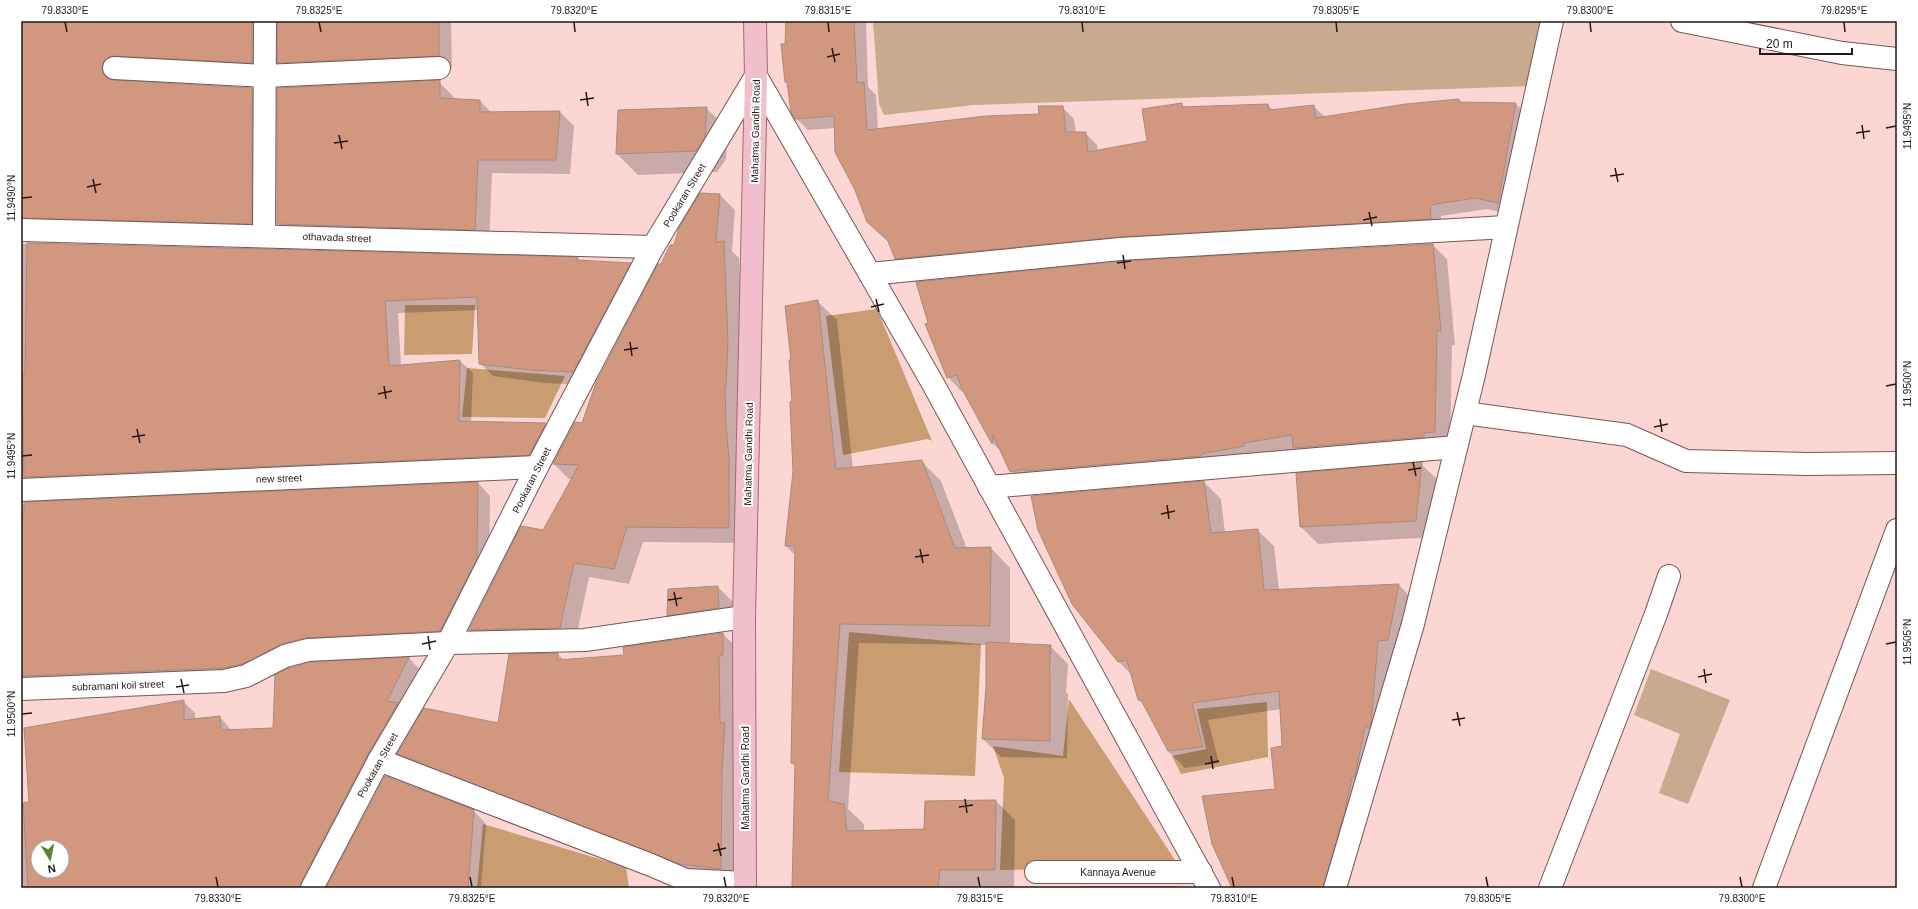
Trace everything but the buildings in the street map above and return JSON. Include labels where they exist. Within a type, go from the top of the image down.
[{"type":"main road","name":"Mahatma Gandhi Road","points":[[745,885],[744,617],[756,76],[755,21]]},
{"type":"street","points":[[264,235],[265,21]]},
{"type":"street","points":[[1335,888],[1413,624],[1465,413],[1552,21]]},
{"type":"street","points":[[1682,21],[1842,53],[1897,59]]},
{"type":"street","points":[[114,68],[264,76],[439,68]]},
{"type":"street","points":[[756,76],[870,274],[989,487],[1205,880]]},
{"type":"street","name":"Pookaran Street","points":[[312,888],[379,760],[448,643],[537,467],[653,247],[756,76]]},
{"type":"street","points":[[870,274],[1120,249],[1506,227]]},
{"type":"street","name":"othavada street","points":[[21,230],[264,235],[653,247]]},
{"type":"street","points":[[1465,413],[1627,435],[1686,461],[1806,464],[1897,463]]},
{"type":"street","points":[[989,487],[1456,447]]},
{"type":"street","name":"new street","points":[[21,490],[537,467]]},
{"type":"street","points":[[1764,888],[1897,530]]},
{"type":"street","points":[[1550,888],[1656,614],[1669,576]]},
{"type":"street","name":"subramani koil street","points":[[21,690],[224,681],[246,676],[285,656],[308,650],[448,643],[585,640],[744,617]]},
{"type":"street","points":[[379,760],[652,864],[686,880],[745,885]]},
{"type":"street","name":"Kannaya Avenue","points":[[1036,872],[1205,880]]},
{"type":"shaded area","points":[[873,21],[1552,21],[1537,86],[974,105],[884,115],[879,104]]},
{"type":"shaded area","points":[[405,305],[475,305],[472,354],[404,355]]},
{"type":"shaded area","points":[[877,309],[932,441],[928,439],[843,455],[826,316]]},
{"type":"shaded area","points":[[467,368],[565,376],[545,418],[462,417]]},
{"type":"shaded area","points":[[849,632],[981,644],[975,776],[839,772]]},
{"type":"shaded area","points":[[1651,669],[1730,700],[1688,804],[1659,793],[1680,734],[1634,715]]},
{"type":"shaded area","points":[[1069,699],[1175,860],[1174,868],[1000,870],[1004,778],[993,746],[1063,756]]},
{"type":"shaded area","points":[[1267,702],[1268,757],[1181,774],[1172,756],[1206,749],[1197,709]]},
{"type":"shaded area","points":[[483,824],[626,867],[629,888],[477,888]]}]
